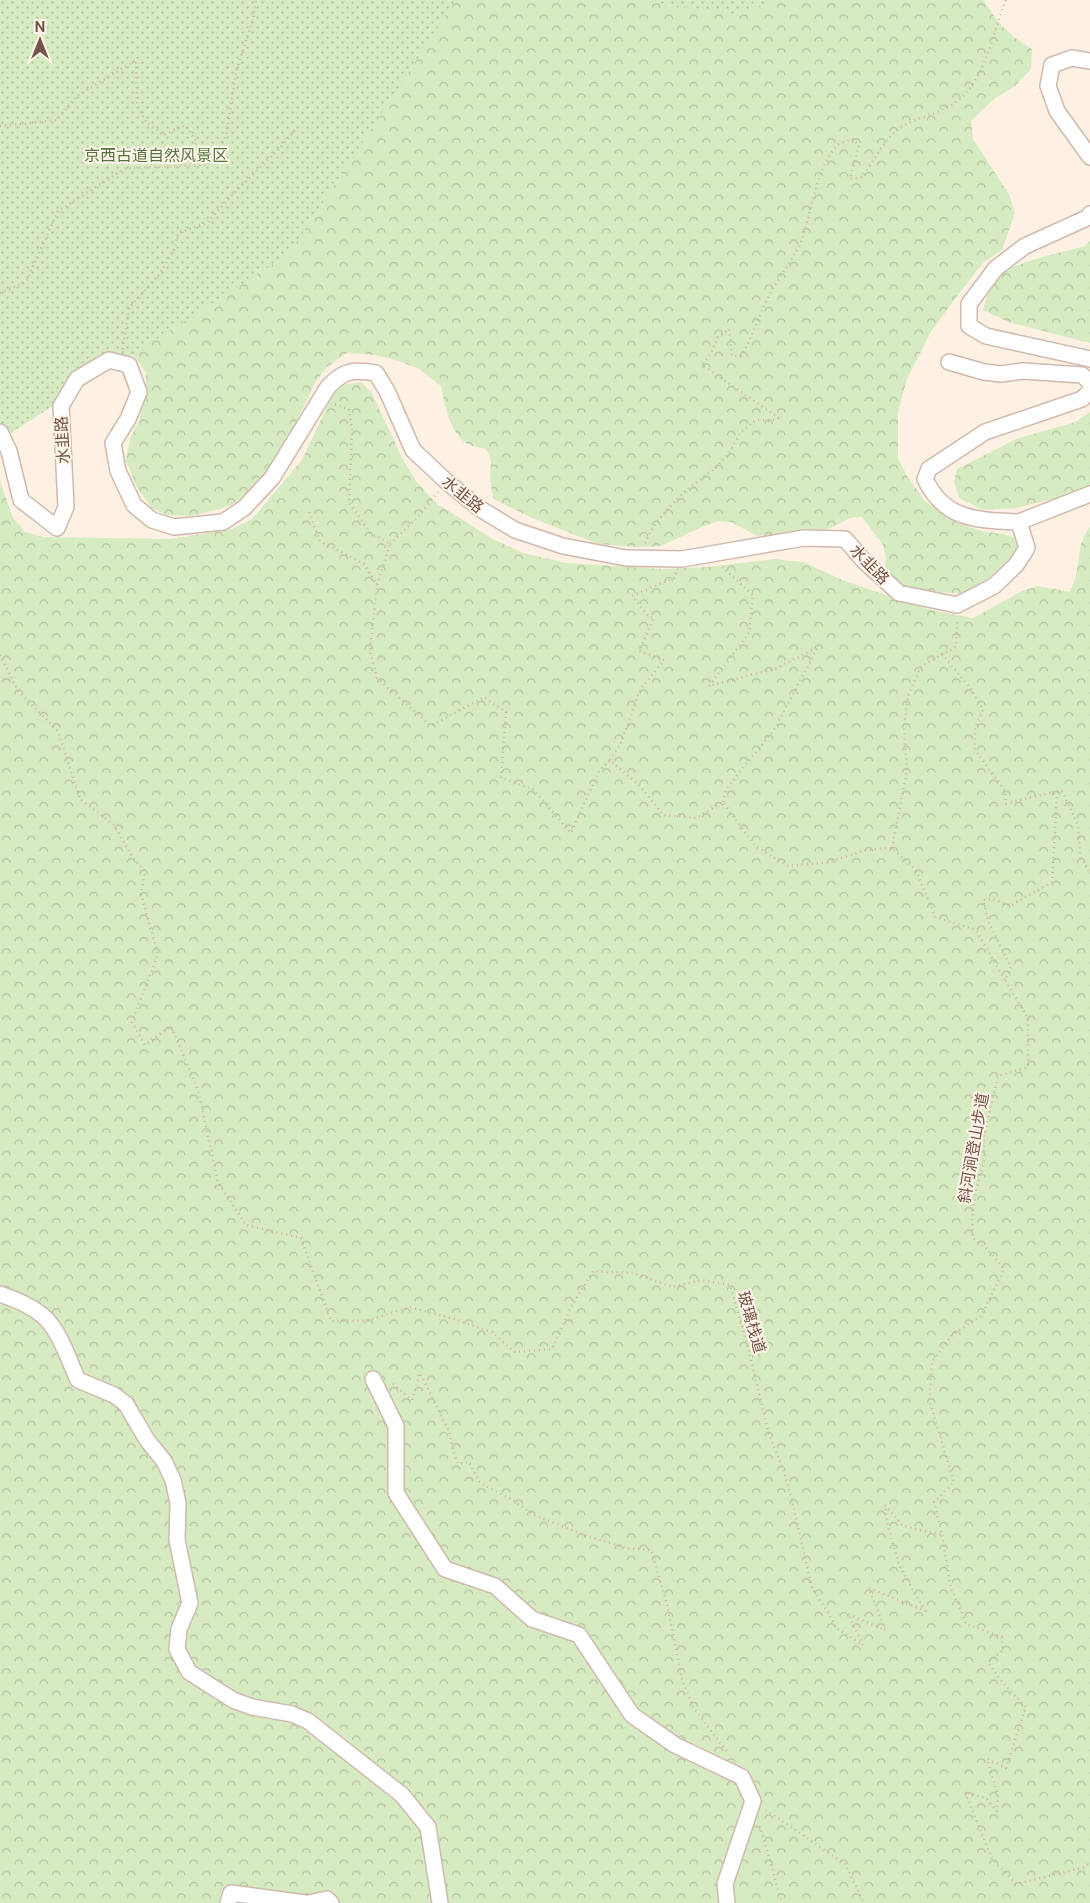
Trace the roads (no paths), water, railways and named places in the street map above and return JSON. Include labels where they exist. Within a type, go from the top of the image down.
[{"type":"street","points":[[1090,61],[1072,58],[1052,65],[1048,86],[1057,111],[1090,157]]},
{"type":"street","points":[[1090,214],[1089,217],[1025,246],[996,268],[969,304],[969,326],[986,336],[1090,359]]},
{"type":"street","name":"水韭路","points":[[0,432],[9,451],[21,500],[56,528],[66,507],[61,406],[77,379],[109,360],[129,365],[139,392],[128,419],[113,443],[118,471],[134,505],[152,520],[174,526],[223,522],[244,508],[272,478],[328,387],[338,376],[358,370],[376,373],[387,391],[413,450],[447,482],[479,508],[515,530],[563,546],[626,558],[682,559],[804,538],[845,539],[864,561],[899,593],[957,605],[994,586],[1016,565],[1027,548],[1019,522]]},
{"type":"street","points":[[949,362],[984,372],[1001,374],[1023,371],[1082,375],[1090,382]]},
{"type":"street","points":[[1090,391],[1082,399],[985,432],[929,469],[925,479],[932,493],[945,506],[973,519],[1019,522],[1090,494]]},
{"type":"street","points":[[0,1294],[18,1300],[43,1315],[57,1335],[78,1380],[114,1395],[126,1404],[147,1440],[164,1460],[173,1480],[178,1503],[177,1540],[190,1603],[179,1629],[177,1649],[189,1672],[233,1700],[252,1707],[292,1714],[308,1721],[402,1795],[428,1826],[440,1903]]},
{"type":"street","points":[[373,1378],[396,1426],[396,1493],[446,1569],[495,1586],[532,1619],[579,1635],[632,1715],[674,1745],[742,1777],[752,1801],[725,1884],[727,1903]]},
{"type":"street","points":[[228,1903],[231,1893],[307,1903],[327,1899],[331,1903]]},
{"type":"park label","name":"京西古道自然风景区","points":[[156,155]]}]
